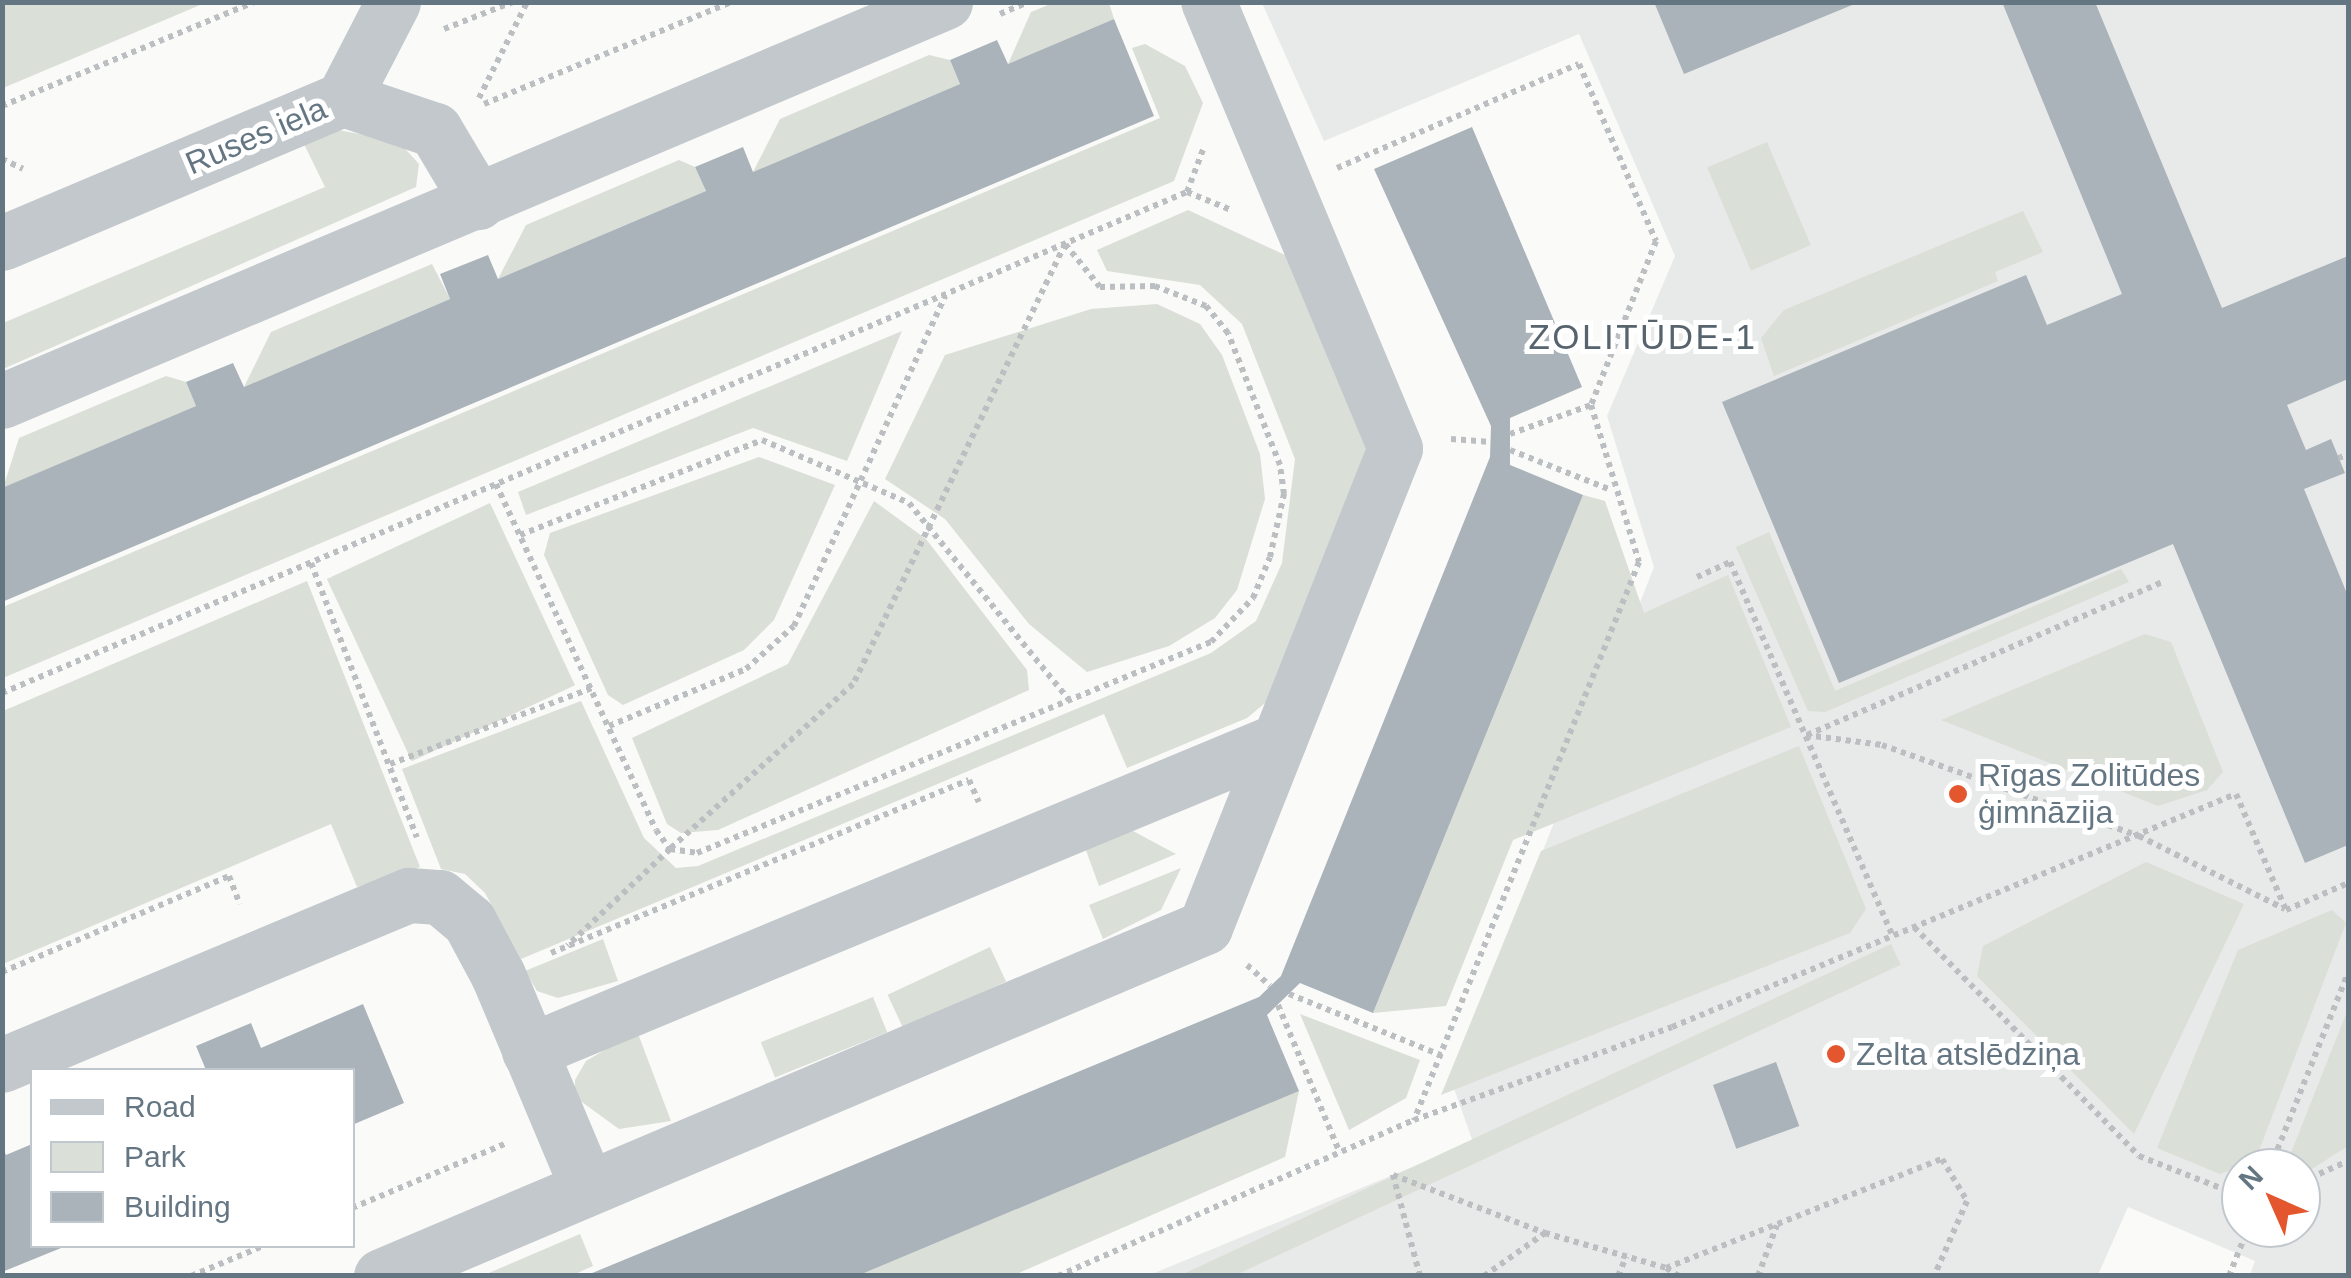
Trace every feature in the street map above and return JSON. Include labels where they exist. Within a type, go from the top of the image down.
[{"type":"street","points":[[344,99],[394,2]]},
{"type":"street","points":[[2,402],[946,2]]},
{"type":"street","points":[[381,1276],[586,1184],[1205,927],[1394,448],[1316,245],[1208,2]]},
{"type":"street","name":"Ruses iela","points":[[2,242],[344,99],[435,130],[478,202]]},
{"type":"street","points":[[529,1050],[1000,850],[1279,740]]},
{"type":"street","points":[[2,1064],[409,895],[440,897],[469,921],[498,975],[586,1184]]},
{"type":"path","points":[[2,106],[254,2]]},
{"type":"path","points":[[527,2],[474,108],[731,2]]},
{"type":"path","points":[[1327,172],[1578,64],[1656,241],[1591,404],[1612,490],[1639,562],[1414,1120]]},
{"type":"path","points":[[2,694],[1186,192],[1316,245]]},
{"type":"path","points":[[567,946],[854,684],[936,527],[1065,244]]},
{"type":"path","points":[[670,848],[697,853],[1069,700],[1234,625],[1270,557],[1284,494],[1228,332],[1206,306],[1156,286],[1100,287],[1065,244]]},
{"type":"path","points":[[609,726],[773,653],[874,455],[946,295]]},
{"type":"path","points":[[1510,434],[1591,404]]},
{"type":"path","points":[[1440,438],[1491,442]]},
{"type":"path","points":[[520,535],[762,440],[909,504],[936,527],[1069,700]]},
{"type":"path","points":[[1510,450],[1612,490]]},
{"type":"path","points":[[2338,458],[2348,455]]},
{"type":"path","points":[[496,484],[670,848]]},
{"type":"path","points":[[1697,577],[1730,562],[1893,936]]},
{"type":"path","points":[[311,563],[440,897]]},
{"type":"path","points":[[1806,735],[2164,582]]},
{"type":"path","points":[[390,764],[592,688]]},
{"type":"path","points":[[1806,735],[1882,745],[2139,836],[2286,910]]},
{"type":"path","points":[[498,975],[969,780],[1000,850]]},
{"type":"path","points":[[1058,1276],[1414,1120],[1914,928],[2236,794],[2286,910]]},
{"type":"path","points":[[2,972],[229,876],[262,957]]},
{"type":"path","points":[[2286,910],[2348,883]]},
{"type":"path","points":[[1914,928],[2139,1156],[2221,1188]]},
{"type":"path","points":[[2278,1148],[2348,973]]},
{"type":"path","points":[[1289,994],[1441,1056]]},
{"type":"path","points":[[1278,1005],[1340,1152]]},
{"type":"path","points":[[355,1207],[559,1121]]},
{"type":"path","points":[[1666,1268],[1942,1158],[1967,1201],[1934,1276]]},
{"type":"path","points":[[2321,1173],[2348,1162]]},
{"type":"path","points":[[1420,1276],[1393,1175],[1545,1234],[1666,1268],[1680,1276]]},
{"type":"path","points":[[1758,1276],[1778,1224]]},
{"type":"path","points":[[1484,1276],[1545,1234]]},
{"type":"path","points":[[191,1276],[257,1248]]},
{"type":"path","points":[[2229,1276],[2240,1248]]},
{"type":"path","points":[[1618,1276],[1626,1257]]},
{"type":"shaded area","name":"Rīgas Zolitūdes ģimnāzija","points":[[1262,3],[2348,3],[2348,1275],[2250,1275],[2255,1261],[2224,1248],[2321,1248],[2321,1148],[2221,1148],[2221,1247],[2128,1207],[2098,1275],[1147,1276],[1473,1142],[1452,1083],[1654,567],[1607,416],[1675,256],[1579,34],[1324,141]]},
{"type":"green space","points":[[3,2],[205,2],[205,3],[3,88]]},
{"type":"green space","points":[[1053,3],[1109,3],[1114,19],[1008,64],[1031,12]]},
{"type":"green space","points":[[1145,44],[1185,66],[1203,103],[1174,181],[3,678],[3,607],[1160,118],[1132,48]]},
{"type":"green space","points":[[929,55],[950,60],[960,84],[753,172],[780,119]]},
{"type":"green space","points":[[338,130],[398,141],[419,164],[416,187],[3,369],[3,323],[325,187],[304,144]]},
{"type":"green space","points":[[1767,142],[1811,245],[1751,270],[1707,167]]},
{"type":"green space","points":[[679,160],[695,167],[706,191],[498,279],[526,225]]},
{"type":"green space","points":[[1188,210],[1298,261],[1362,413],[1368,456],[1270,699],[1247,718],[1127,768],[1104,714],[521,959],[485,893],[465,874],[441,869],[402,769],[581,701],[644,838],[676,868],[698,866],[1211,653],[1256,621],[1282,563],[1295,459],[1242,324],[1200,285],[1107,271],[1097,250]]},
{"type":"green space","points":[[2023,211],[2043,252],[1995,272],[1998,281],[1774,376],[1761,338],[1784,310]]},
{"type":"green space","points":[[432,264],[450,299],[244,387],[271,332]]},
{"type":"green space","points":[[1157,304],[1200,324],[1222,355],[1260,454],[1265,499],[1237,590],[1215,618],[1169,646],[1087,672],[1029,624],[945,519],[885,479],[945,355],[1091,309]]},
{"type":"green space","points":[[902,331],[847,461],[753,428],[526,515],[518,492]]},
{"type":"green space","points":[[166,376],[186,382],[196,406],[3,488],[19,438]]},
{"type":"green space","points":[[759,457],[835,485],[774,620],[744,650],[623,705],[608,695],[544,555],[550,533]]},
{"type":"green space","points":[[1583,495],[1605,501],[1644,613],[1728,575],[1791,727],[1513,840],[1446,1006],[1373,1013]]},
{"type":"green space","points":[[874,501],[926,539],[1027,670],[1029,690],[718,830],[681,833],[667,824],[632,738],[788,664]]},
{"type":"green space","points":[[490,503],[575,685],[412,761],[327,579]]},
{"type":"green space","points":[[1769,532],[1835,691],[2121,569],[2129,582],[1825,712],[1808,711],[1736,547]]},
{"type":"green space","points":[[307,581],[420,867],[357,887],[331,824],[3,964],[3,711]]},
{"type":"green space","points":[[2145,634],[2171,642],[2223,772],[2207,790],[2158,806],[1941,720]]},
{"type":"green space","points":[[1799,746],[1866,909],[1850,933],[1441,1095],[1541,851]]},
{"type":"green space","points":[[1133,831],[1176,854],[1099,886],[1084,845]]},
{"type":"green space","points":[[2146,862],[2244,904],[2134,1134],[1977,976],[1983,946]]},
{"type":"green space","points":[[1181,868],[1161,910],[1103,939],[1089,905]]},
{"type":"green space","points":[[2332,910],[2346,923],[2260,1148],[2221,1148],[2220,1174],[2157,1148],[2238,950]]},
{"type":"green space","points":[[603,939],[618,981],[558,998],[537,991],[525,971]]},
{"type":"green space","points":[[1891,944],[1901,965],[1233,1276],[1179,1276]]},
{"type":"green space","points":[[990,947],[1006,981],[904,1029],[888,995]]},
{"type":"green space","points":[[873,997],[887,1032],[775,1078],[761,1042]]},
{"type":"green space","points":[[2348,1009],[2348,1146],[2321,1163],[2321,1148],[2293,1148]]},
{"type":"green space","points":[[1300,1014],[1420,1060],[1406,1098],[1349,1130]]},
{"type":"green space","points":[[637,1031],[671,1121],[619,1129],[575,1097],[575,1080],[586,1061]]},
{"type":"green space","points":[[1299,1091],[1285,1157],[1014,1275],[857,1276]]},
{"type":"green space","points":[[580,1234],[593,1266],[573,1275],[484,1275]]},
{"type":"building","points":[[1654,2],[1857,2],[1857,3],[1684,74]]},
{"type":"building","points":[[2002,2],[2095,2],[2222,308],[2348,256],[2348,379],[2287,405],[2306,450],[2331,439],[2345,473],[2304,489],[2348,596],[2348,845],[2305,863],[2173,544],[1839,683],[1722,402],[2026,275],[2047,325],[2122,294]]},
{"type":"building","points":[[1114,19],[1154,116],[2,602],[2,488],[196,406],[186,382],[233,363],[244,387],[450,299],[440,274],[488,255],[498,279],[706,191],[695,167],[743,147],[753,172],[960,84],[950,60],[997,40],[1008,64]]},
{"type":"building","points":[[1472,127],[1582,387],[1510,418],[1510,465],[1583,495],[1373,1013],[1300,983],[1267,1015],[1299,1091],[857,1276],[585,1276],[1259,997],[1281,976],[1490,457],[1491,426],[1374,169]]},
{"type":"building","points":[[363,1004],[404,1103],[355,1124],[355,1068],[205,1068],[196,1046],[251,1023],[261,1048]]},
{"type":"building","points":[[1776,1062],[1799,1126],[1736,1149],[1713,1085]]},
{"type":"building","points":[[30,1145],[30,1248],[61,1248],[2,1272],[2,1147],[6,1155]]},
{"type":"place","name":"Rīgas Zolitūdes ģimnāzija","points":[[1958,794]]},
{"type":"place","name":"Zelta atslēdziņa","points":[[1836,1054]]},
{"type":"district","name":"ZOLITŪDE-1","points":[[1643,337]]}]
